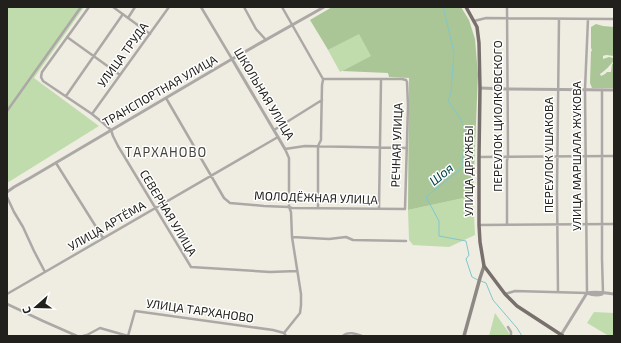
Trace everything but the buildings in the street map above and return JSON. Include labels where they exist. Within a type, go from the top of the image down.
[{"type":"main road","name":"УЛИЦА ДРУЖБЫ","points":[[464,336],[484,266],[479,225],[479,43],[478,31],[466,7]]},
{"type":"main road","points":[[484,266],[505,294],[522,310],[562,335]]},
{"type":"street","points":[[7,111],[81,7]]},
{"type":"street","points":[[89,7],[67,37],[120,75]]},
{"type":"street","points":[[113,7],[150,34]]},
{"type":"street","points":[[128,18],[135,7]]},
{"type":"street","name":"УЛИЦА ТРУДА","points":[[92,114],[169,7]]},
{"type":"street","name":"ШКОЛЬНАЯ УЛИЦА","points":[[201,7],[285,149],[298,146],[406,148]]},
{"type":"street","points":[[244,7],[256,29],[266,40]]},
{"type":"street","points":[[282,7],[324,80],[321,140],[318,146],[318,208]]},
{"type":"street","name":"ТРАНСПОРТНАЯ УЛИЦА","points":[[7,192],[232,59],[324,7]]},
{"type":"street","name":"ПЕРЕУЛОК ЦИОЛКОВСКОГО","points":[[507,224],[508,7]]},
{"type":"street","points":[[66,96],[123,14]]},
{"type":"street","points":[[474,21],[486,18],[614,19]]},
{"type":"street","name":"ПЕРЕУЛОК УШАКОВА","points":[[558,292],[557,192],[559,19]]},
{"type":"street","name":"УЛИЦА МАРШАЛА ЖУКОВА","points":[[587,293],[585,90],[588,19]]},
{"type":"street","name":"СЕВЕРНАЯ УЛИЦА","points":[[67,37],[42,72],[41,77],[43,81],[92,114],[111,130],[112,136],[191,267],[270,272],[297,271]]},
{"type":"street","name":"РЕЧНАЯ УЛИЦА","points":[[381,80],[402,79],[406,80],[407,82],[404,209]]},
{"type":"street","points":[[324,80],[381,80],[378,208]]},
{"type":"street","points":[[480,88],[614,90]]},
{"type":"street","points":[[602,90],[603,293]]},
{"type":"street","name":"МОЛОДЁЖНАЯ УЛИЦА","points":[[166,98],[224,198],[230,203],[264,206],[289,206],[292,208],[404,209]]},
{"type":"street","points":[[274,130],[322,100]]},
{"type":"street","name":"УЛИЦА АРТЁМА","points":[[7,294],[278,137]]},
{"type":"street","points":[[285,149],[289,158],[289,206],[291,212],[292,237],[301,299],[300,313],[285,334]]},
{"type":"street","points":[[479,157],[614,156]]},
{"type":"street","points":[[56,163],[103,238]]},
{"type":"street","points":[[7,197],[45,272]]},
{"type":"street","points":[[479,225],[614,224]]},
{"type":"street","points":[[292,237],[329,239],[346,237],[353,240],[406,241]]},
{"type":"street","points":[[505,294],[515,291],[587,293],[599,295],[603,293],[614,294]]},
{"type":"street","points":[[562,335],[587,293]]},
{"type":"street","points":[[7,304],[42,322],[77,336]]},
{"type":"street","name":"УЛИЦА ТАРХАНОВО","points":[[128,336],[135,311],[273,330],[285,334]]},
{"type":"street","points":[[508,327],[511,332],[511,336]]},
{"type":"street","points":[[83,336],[100,328],[128,336]]},
{"type":"street","points":[[342,336],[349,333],[362,336]]},
{"type":"green space","points":[[7,7],[84,7],[34,78],[99,126],[7,183]]},
{"type":"green space","points":[[332,7],[461,7],[469,20],[475,39],[478,75],[473,196],[408,210],[409,78],[389,77],[388,73],[342,71],[371,56],[359,34],[328,50],[310,20]]},
{"type":"green space","points":[[596,24],[614,27],[614,56],[604,55],[603,59],[609,57],[613,58],[614,61],[600,74],[601,76],[607,72],[611,72],[612,64],[614,63],[614,88],[592,88],[590,83],[592,50],[591,27]]},
{"type":"green space","points":[[359,33],[372,56],[340,72],[328,50]]},
{"type":"green space","points":[[473,196],[475,235],[449,247],[413,245],[409,240],[408,210]]},
{"type":"green space","points":[[594,312],[614,313],[614,336],[609,336],[587,323]]},
{"type":"green space","points":[[495,313],[511,336],[489,336]]},
{"type":"waterway","name":"Шоя","points":[[442,7],[454,53],[451,92],[448,101],[466,130],[463,167],[426,197],[439,221],[439,236],[466,241],[469,255],[466,259],[472,277],[478,280]]},
{"type":"waterway","name":"Шоя","points":[[481,281],[486,283],[493,300],[522,336]]},
{"type":"district","name":"ТАРХАНОВО","points":[[166,152]]}]
